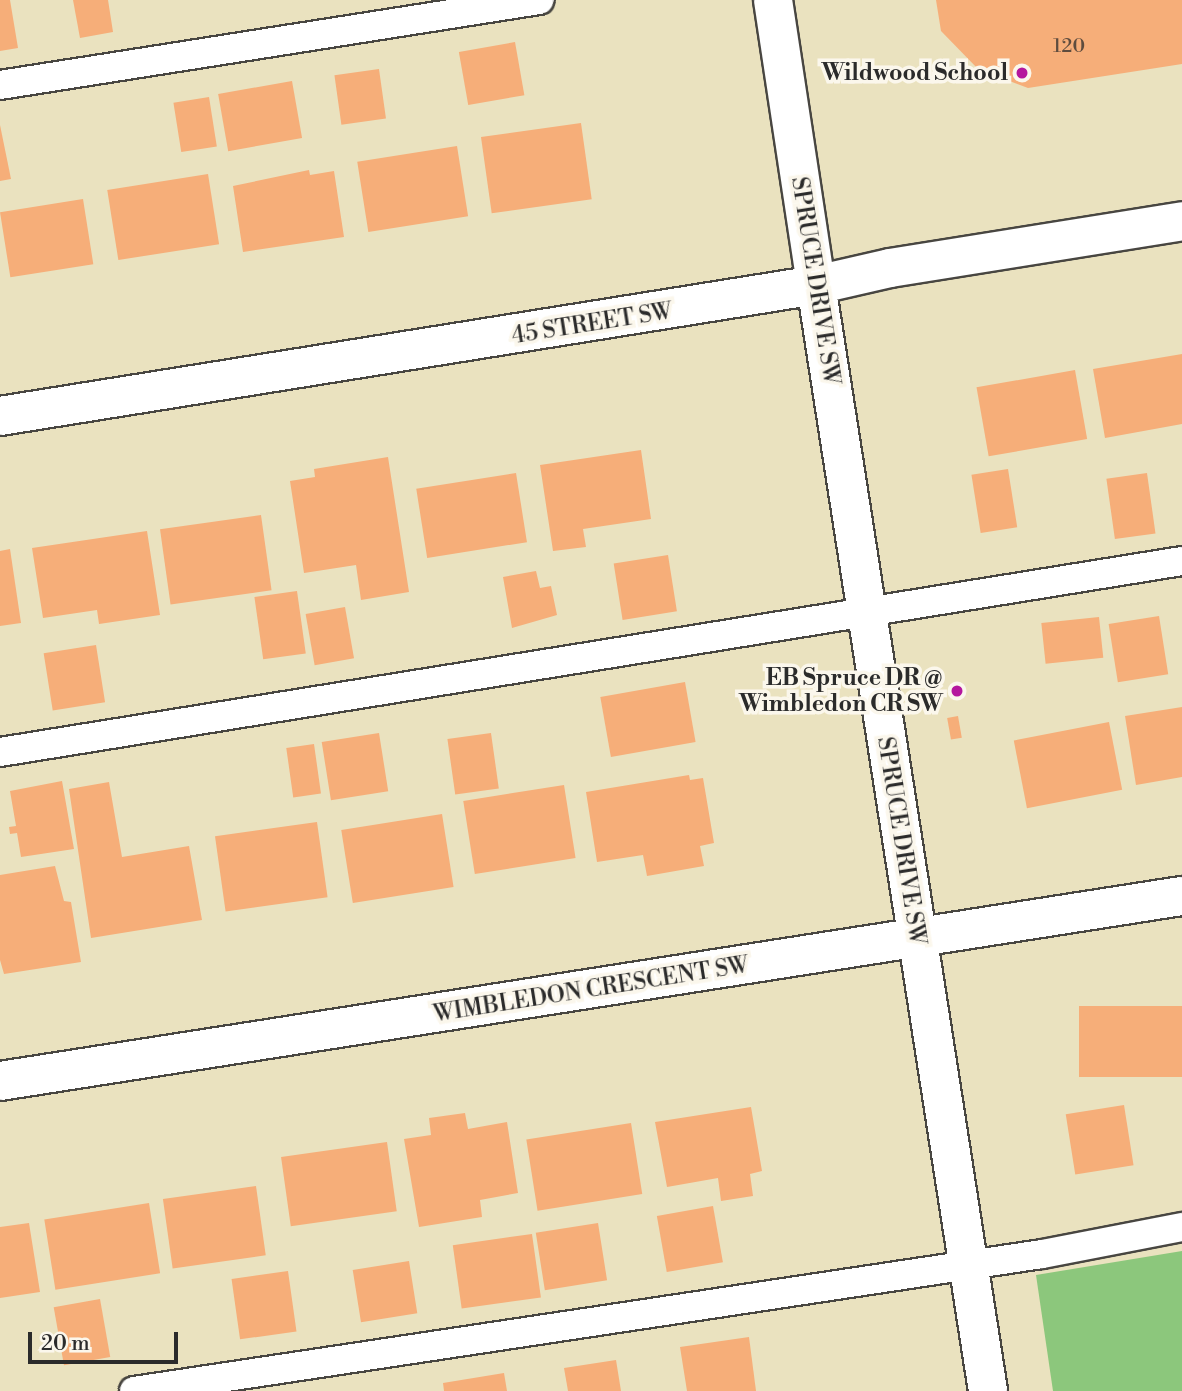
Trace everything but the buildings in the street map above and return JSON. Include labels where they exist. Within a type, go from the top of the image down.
[{"type":"street","name":"SPRUCE DRIVE SW","points":[[773,0],[916,941],[988,1391]]},
{"type":"street","name":"45 STREET SW","points":[[0,416],[751,299],[816,285],[1182,221]]},
{"type":"street","name":"WIMBLEDON CRESCENT SW","points":[[0,1081],[916,941],[1182,895]]},
{"type":"lane","points":[[0,85],[539,0]]},
{"type":"lane","points":[[0,752],[1182,561]]},
{"type":"lane","points":[[134,1391],[968,1264],[1182,1227]]},
{"type":"green space","points":[[1182,1251],[1182,1391],[1053,1391],[1036,1275]]},
{"type":"place","name":"Wildwood School","points":[[1022,73]]},
{"type":"place","name":"EB Spruce DR @ Wimbledon CR SW","points":[[957,691]]}]
